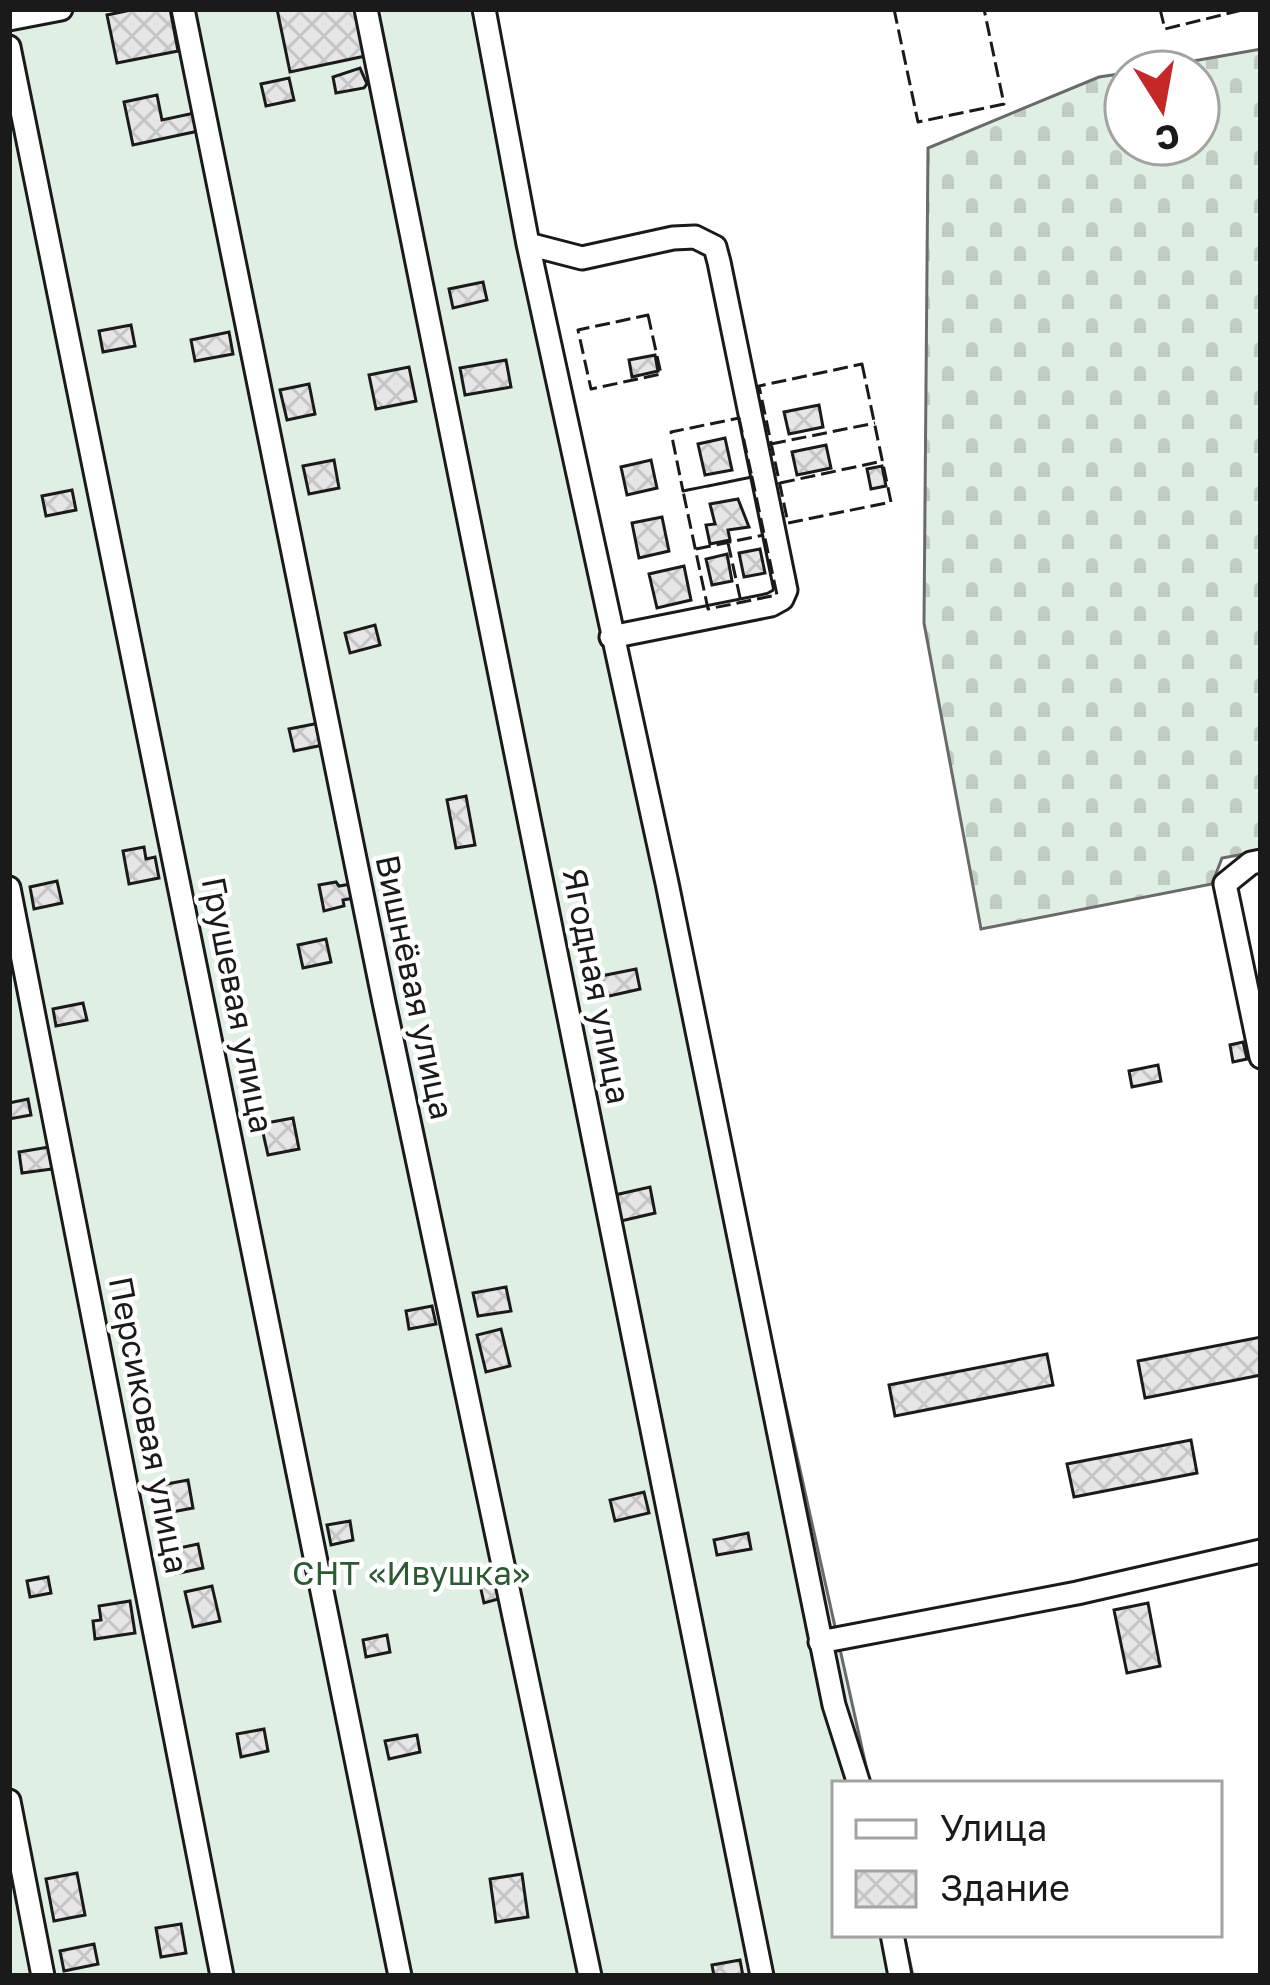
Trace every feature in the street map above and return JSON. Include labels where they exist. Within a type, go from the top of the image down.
[{"type":"street","points":[[9,20],[61,9]]},
{"type":"street","name":"Вишнёвая улица","points":[[183,9],[379,979],[590,1976]]},
{"type":"street","name":"Ягодная улица","points":[[366,9],[762,1976]]},
{"type":"street","points":[[484,9],[527,244],[667,883],[820,1642],[858,1781]]},
{"type":"street","name":"Грушевая улица","points":[[9,46],[400,1976]]},
{"type":"street","points":[[527,244],[582,258],[695,237],[715,248],[719,262],[786,590],[771,605],[611,637]]},
{"type":"street","points":[[1261,862],[1251,863],[1226,884],[1261,1057]]},
{"type":"street","name":"Персиковая улица","points":[[9,888],[222,1976]]},
{"type":"street","points":[[820,1642],[1077,1593],[1261,1551]]},
{"type":"street","points":[[9,1802],[20,1917],[43,1976]]},
{"type":"street","points":[[893,1937],[900,1976]]},
{"type":"green space","name":"СНТ «Ивушка»","points":[[9,9],[475,9],[869,1781],[832,1781],[832,1937],[905,1937],[913,1976],[9,1976]]},
{"type":"green space","points":[[1261,49],[1261,851],[1222,858],[1212,884],[981,929],[924,623],[928,148],[1102,77],[1102,168],[1222,168],[1222,56]]},
{"type":"building","points":[[170,9],[178,51],[117,63],[107,15]]},
{"type":"building","points":[[277,9],[361,9],[370,55],[290,72]]},
{"type":"building","points":[[360,68],[367,84],[364,88],[336,93],[333,77]]},
{"type":"building","points":[[289,78],[294,100],[266,106],[261,84]]},
{"type":"building","points":[[157,95],[162,120],[199,112],[203,130],[133,145],[124,102]]},
{"type":"building","points":[[483,282],[487,300],[453,308],[449,289]]},
{"type":"building","points":[[131,325],[135,346],[103,352],[99,331]]},
{"type":"building","points":[[229,332],[233,354],[195,361],[191,340]]},
{"type":"building","points":[[655,355],[658,371],[632,377],[629,360]]},
{"type":"building","points":[[506,360],[511,387],[465,395],[460,368]]},
{"type":"building","points":[[409,367],[416,401],[376,409],[369,375]]},
{"type":"building","points":[[309,384],[315,414],[287,420],[280,390]]},
{"type":"building","points":[[819,405],[823,427],[789,434],[784,412]]},
{"type":"building","points":[[725,438],[732,470],[705,475],[698,444]]},
{"type":"building","points":[[826,445],[831,468],[797,475],[792,452]]},
{"type":"building","points":[[334,460],[339,488],[309,494],[303,466]]},
{"type":"building","points":[[651,460],[657,488],[627,495],[621,467]]},
{"type":"building","points":[[882,466],[886,486],[871,489],[867,469]]},
{"type":"building","points":[[72,490],[76,510],[46,516],[42,496]]},
{"type":"building","points":[[738,499],[749,527],[728,530],[730,540],[710,544],[706,525],[715,524],[710,504]]},
{"type":"building","points":[[662,517],[669,551],[639,558],[632,523]]},
{"type":"building","points":[[760,549],[765,573],[744,577],[739,553]]},
{"type":"building","points":[[727,554],[732,581],[712,585],[706,559]]},
{"type":"building","points":[[684,566],[691,600],[657,608],[649,574]]},
{"type":"building","points":[[375,625],[380,645],[350,653],[345,633]]},
{"type":"building","points":[[319,723],[323,745],[294,751],[289,729]]},
{"type":"building","points":[[466,796],[475,845],[456,848],[447,800]]},
{"type":"building","points":[[144,847],[146,859],[155,857],[159,878],[129,884],[123,851]]},
{"type":"building","points":[[57,881],[62,903],[34,909],[30,887]]},
{"type":"building","points":[[351,884],[354,898],[324,911],[319,885]]},
{"type":"building","points":[[326,939],[331,962],[303,968],[298,945]]},
{"type":"building","points":[[636,969],[640,989],[605,997],[601,976]]},
{"type":"building","points":[[83,1003],[87,1020],[56,1026],[53,1009]]},
{"type":"building","points":[[1243,1042],[1247,1059],[1233,1062],[1230,1045]]},
{"type":"building","points":[[1158,1065],[1161,1081],[1132,1087],[1129,1071]]},
{"type":"building","points":[[28,1099],[31,1115],[9,1119],[9,1103]]},
{"type":"building","points":[[293,1118],[299,1149],[268,1155],[261,1124]]},
{"type":"building","points":[[49,1147],[52,1169],[22,1173],[19,1152]]},
{"type":"building","points":[[650,1187],[655,1213],[621,1221],[615,1195]]},
{"type":"building","points":[[506,1287],[511,1311],[478,1316],[473,1293]]},
{"type":"building","points":[[432,1306],[436,1324],[409,1329],[406,1311]]},
{"type":"building","points":[[501,1329],[510,1366],[486,1372],[477,1335]]},
{"type":"building","points":[[1261,1337],[1261,1375],[1145,1398],[1138,1361]]},
{"type":"building","points":[[1047,1354],[1053,1385],[895,1416],[889,1385]]},
{"type":"building","points":[[1191,1440],[1197,1473],[1074,1497],[1067,1464]]},
{"type":"building","points":[[188,1480],[193,1508],[156,1515],[151,1487]]},
{"type":"building","points":[[644,1492],[649,1513],[615,1521],[610,1500]]},
{"type":"building","points":[[350,1521],[353,1540],[331,1545],[327,1525]]},
{"type":"building","points":[[748,1533],[751,1549],[717,1555],[714,1540]]},
{"type":"building","points":[[198,1544],[203,1568],[175,1574],[170,1550]]},
{"type":"building","points":[[48,1577],[51,1593],[30,1597],[27,1581]]},
{"type":"building","points":[[498,1581],[502,1598],[484,1603],[480,1585]]},
{"type":"building","points":[[212,1586],[220,1621],[193,1627],[185,1592]]},
{"type":"building","points":[[130,1601],[135,1633],[95,1639],[93,1621],[101,1620],[99,1606]]},
{"type":"building","points":[[1148,1603],[1160,1666],[1127,1673],[1114,1610]]},
{"type":"building","points":[[387,1635],[390,1652],[366,1657],[363,1640]]},
{"type":"building","points":[[264,1729],[268,1751],[241,1757],[237,1734]]},
{"type":"building","points":[[417,1735],[420,1752],[389,1759],[385,1741]]},
{"type":"building","points":[[77,1873],[85,1915],[54,1921],[46,1879]]},
{"type":"building","points":[[522,1874],[528,1917],[496,1922],[490,1879]]},
{"type":"building","points":[[181,1924],[186,1953],[161,1957],[156,1928]]},
{"type":"building","points":[[94,1944],[98,1964],[64,1971],[60,1951]]},
{"type":"building","points":[[740,1960],[743,1976],[714,1976],[712,1965]]},
{"type":"fence","points":[[894,9],[918,122],[1004,104],[984,9]]},
{"type":"fence","points":[[1160,9],[1165,29],[1246,9]]},
{"type":"fence","points":[[648,315],[661,374],[591,389],[578,330],[648,315]]},
{"type":"fence","points":[[862,364],[891,502],[788,523],[759,386],[862,364]]},
{"type":"fence","points":[[739,418],[752,477],[683,491],[671,432],[739,418]]},
{"type":"fence","points":[[771,444],[875,423]]},
{"type":"fence","points":[[780,483],[883,461]]},
{"type":"fence","points":[[752,477],[777,595],[708,609],[683,491],[752,477]]},
{"type":"fence","points":[[696,549],[764,535]]},
{"type":"fence","points":[[728,543],[741,602]]}]
